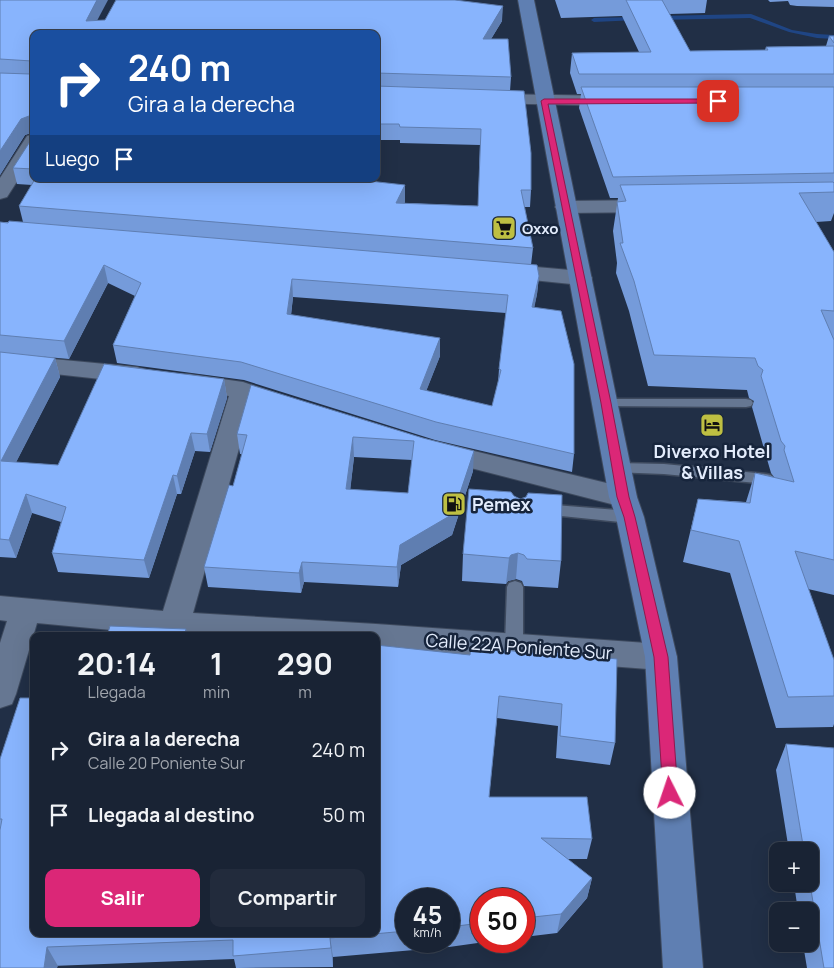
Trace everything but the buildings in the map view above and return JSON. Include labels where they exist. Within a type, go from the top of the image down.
[{"type":"main road","points":[[526,0],[544,101],[626,507],[661,657],[683,968]]},
{"type":"street","points":[[475,99],[634,101]]},
{"type":"street","points":[[0,193],[30,146]]},
{"type":"street","points":[[565,207],[675,206]]},
{"type":"street","points":[[482,269],[581,278]]},
{"type":"street","points":[[0,360],[134,375],[243,390],[302,411]]},
{"type":"street","points":[[174,624],[243,390]]},
{"type":"street","points":[[413,444],[626,507]]},
{"type":"street","points":[[0,694],[13,609]]},
{"type":"street","name":"Calle 22A Poniente Sur","points":[[13,609],[174,624],[309,632]]},
{"type":"street","name":"Calle 22A Poniente Sur","points":[[380,636],[661,657]]},
{"type":"lane","points":[[606,403],[746,403]]},
{"type":"lane","points":[[618,468],[664,469],[766,478]]},
{"type":"lane","points":[[527,508],[626,507]]},
{"type":"lane","points":[[514,645],[515,587]]},
{"type":"waterway","points":[[658,18],[751,16],[791,31],[834,37]]},
{"type":"waterway","points":[[594,20],[636,19]]},
{"type":"place","name":"Oxxo","points":[[504,228]]},
{"type":"place","name":"Diverxo Hotel & Villas","points":[[712,425]]},
{"type":"place","name":"Pemex","points":[[454,504]]},
{"type":"route","points":[[670,793],[661,657],[630,517],[623,497],[606,403],[544,101],[718,101]]}]
